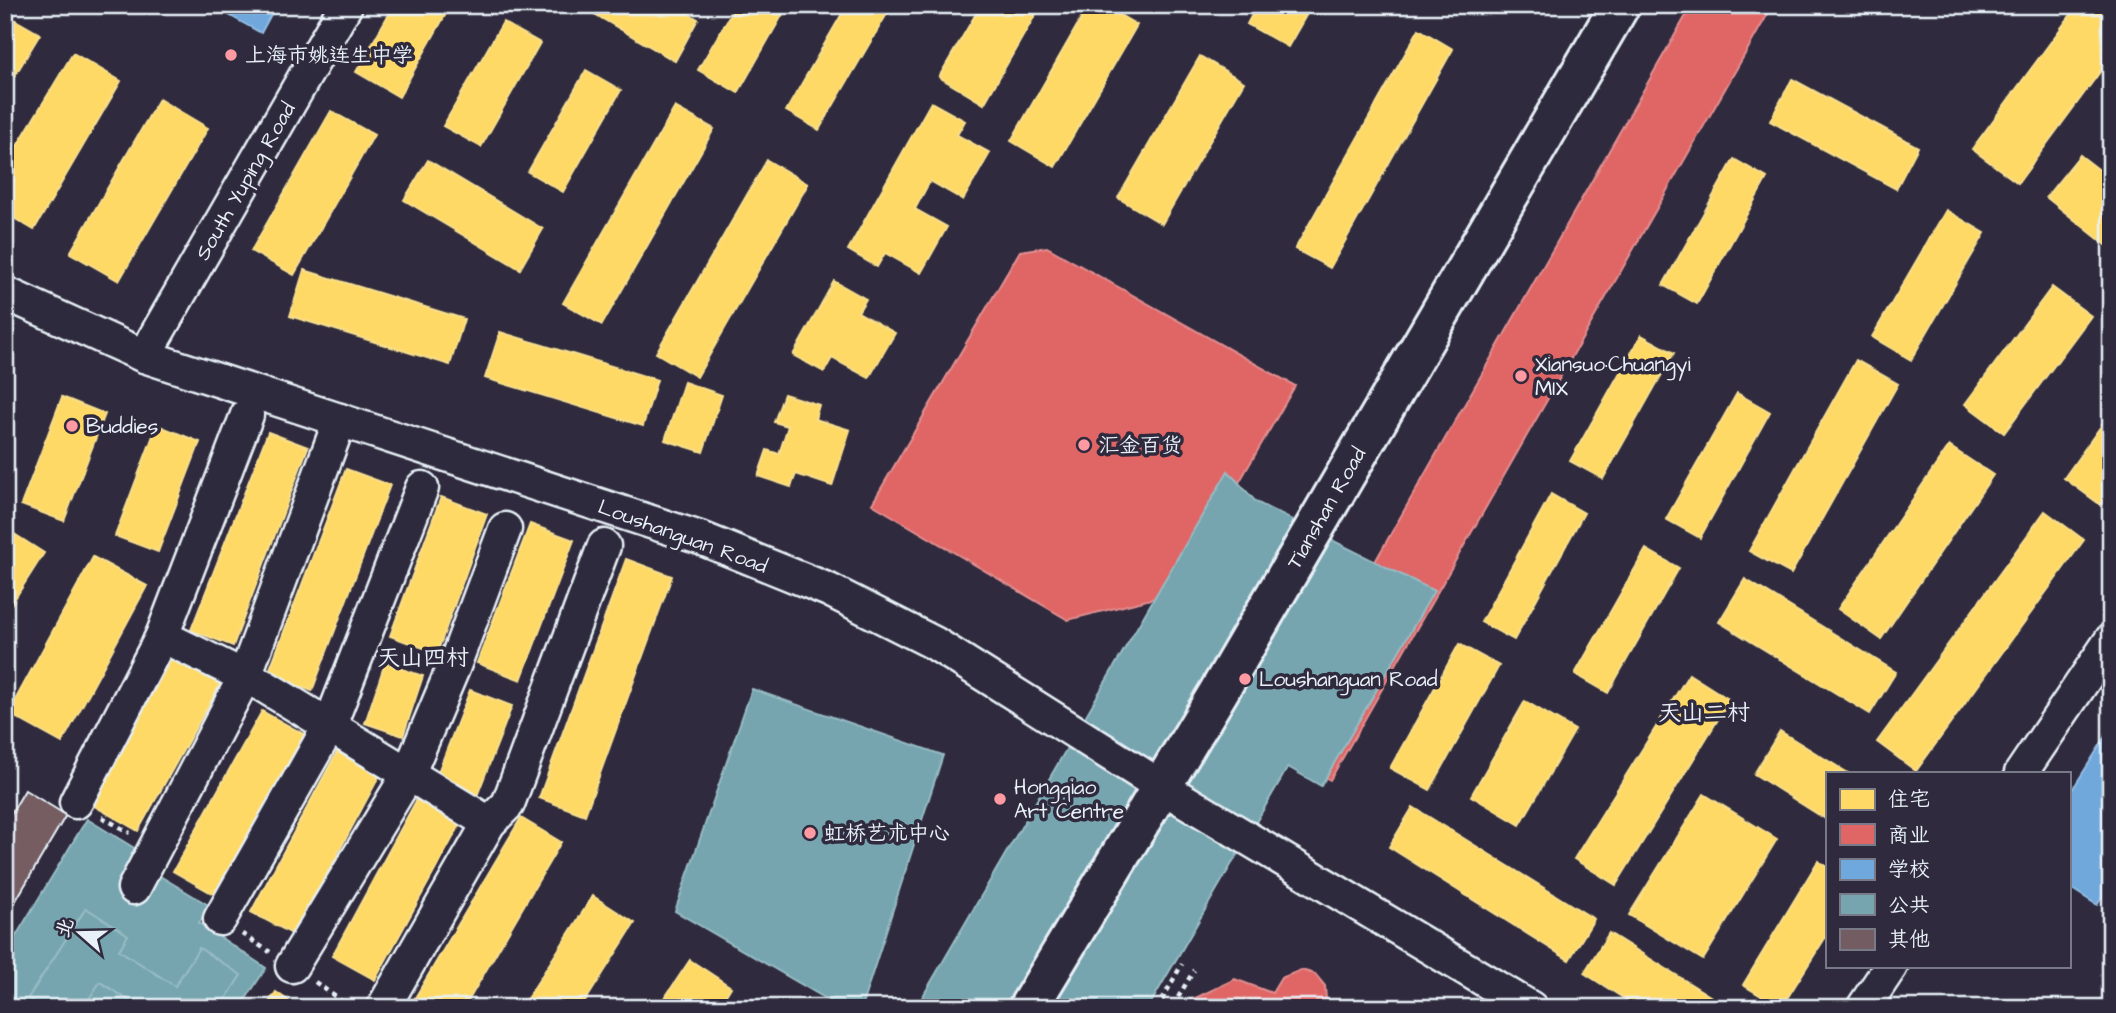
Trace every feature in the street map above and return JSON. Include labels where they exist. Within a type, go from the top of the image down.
[{"type":"main road","name":"Tianshan Road","points":[[1028,1008],[1162,787],[1620,5]]},
{"type":"street","name":"South Yuping Road","points":[[144,356],[346,5]]},
{"type":"street","name":"Loushanguan Road","points":[[5,293],[144,356],[703,539],[829,590],[934,643],[1162,787],[1531,1008]]},
{"type":"street","points":[[76,802],[162,636],[247,415]]},
{"type":"street","points":[[134,888],[245,676],[340,420]]},
{"type":"street","points":[[220,919],[330,725],[422,488]]},
{"type":"street","points":[[292,966],[408,775],[454,666],[505,528]]},
{"type":"street","points":[[383,1008],[489,823],[508,804],[604,546]]},
{"type":"street","points":[[162,636],[245,676],[489,823]]},
{"type":"street","points":[[2022,772],[2111,640]]},
{"type":"street","points":[[1863,1008],[1890,968]]},
{"type":"path","points":[[76,802],[155,848]]},
{"type":"path","points":[[1162,1000],[1182,964]]},
{"type":"path","points":[[1173,1006],[1194,970]]},
{"type":"building: 住宅","points":[[394,5],[451,5],[399,97],[356,72]]},
{"type":"building: 住宅","points":[[579,5],[674,5],[698,19],[675,61]]},
{"type":"building: 住宅","points":[[736,5],[788,5],[738,93],[698,70]]},
{"type":"building: 住宅","points":[[847,5],[891,7],[819,130],[786,111]]},
{"type":"building: 住宅","points":[[981,5],[1041,5],[984,104],[939,77]]},
{"type":"building: 住宅","points":[[1089,5],[1103,5],[1137,25],[1055,167],[1011,141]]},
{"type":"building: 住宅","points":[[1257,5],[1312,5],[1288,47],[1247,24]]},
{"type":"building: 住宅","points":[[2078,5],[2111,5],[2111,57],[2018,183],[1972,149]]},
{"type":"building: 住宅","points":[[5,14],[40,34],[5,92]]},
{"type":"building: 住宅","points":[[503,22],[540,43],[481,147],[443,126]]},
{"type":"building: 住宅","points":[[1419,29],[1453,49],[1330,268],[1295,249]]},
{"type":"building: 住宅","points":[[73,53],[121,81],[34,230],[5,213],[5,166]]},
{"type":"building: 住宅","points":[[1200,56],[1244,82],[1162,224],[1118,198]]},
{"type":"building: 住宅","points":[[586,70],[621,90],[563,192],[528,172]]},
{"type":"building: 住宅","points":[[1792,79],[1918,147],[1896,189],[1770,121]]},
{"type":"building: 住宅","points":[[159,99],[208,128],[119,281],[70,253]]},
{"type":"building: 住宅","points":[[931,102],[965,121],[957,135],[990,153],[963,200],[930,181],[915,209],[947,227],[921,273],[885,253],[877,267],[848,250]]},
{"type":"building: 住宅","points":[[675,107],[714,129],[602,325],[563,303]]},
{"type":"building: 住宅","points":[[331,111],[374,135],[294,275],[251,251]]},
{"type":"building: 住宅","points":[[2080,155],[2111,179],[2111,249],[2046,197]]},
{"type":"building: 住宅","points":[[1734,159],[1767,178],[1697,304],[1663,285]]},
{"type":"building: 住宅","points":[[428,160],[543,229],[520,269],[404,200]]},
{"type":"building: 住宅","points":[[767,160],[808,184],[697,377],[656,353]]},
{"type":"building: 住宅","points":[[1946,210],[1985,233],[1911,360],[1872,337]]},
{"type":"building: 住宅","points":[[304,270],[464,319],[450,365],[290,316]]},
{"type":"building: 住宅","points":[[834,281],[866,299],[858,312],[895,333],[869,378],[832,358],[824,372],[793,355]]},
{"type":"building: 住宅","points":[[2052,287],[2091,316],[2004,433],[1965,404]]},
{"type":"building: 住宅","points":[[500,332],[657,380],[643,426],[485,378]]},
{"type":"building: 住宅","points":[[1641,335],[1674,353],[1603,479],[1570,461]]},
{"type":"building: 住宅","points":[[1856,360],[1898,384],[1791,574],[1749,551]]},
{"type":"building: 住宅","points":[[684,382],[722,395],[703,452],[665,440]]},
{"type":"building: 住宅","points":[[1737,393],[1770,412],[1700,538],[1666,519]]},
{"type":"building: 住宅","points":[[784,394],[819,405],[815,419],[850,430],[832,486],[796,474],[791,487],[758,476],[767,450],[779,454],[788,426],[774,422]]},
{"type":"building: 住宅","points":[[62,397],[105,414],[64,521],[21,505]]},
{"type":"building: 住宅","points":[[2111,412],[2111,492],[2101,505],[2064,478]]},
{"type":"building: 住宅","points":[[157,425],[200,442],[158,552],[115,536]]},
{"type":"building: 住宅","points":[[268,432],[308,447],[233,646],[191,630]]},
{"type":"building: 住宅","points":[[1949,446],[1993,475],[1881,639],[1838,609]]},
{"type":"building: 住宅","points":[[346,469],[390,485],[312,691],[268,674]]},
{"type":"building: 住宅","points":[[1551,494],[1584,513],[1514,640],[1481,622]]},
{"type":"building: 住宅","points":[[441,497],[487,514],[437,653],[390,636]]},
{"type":"building: 住宅","points":[[2045,511],[2084,540],[1916,771],[1877,742]]},
{"type":"building: 住宅","points":[[530,524],[574,540],[521,680],[477,663]]},
{"type":"building: 住宅","points":[[5,528],[44,553],[5,614]]},
{"type":"building: 住宅","points":[[1646,549],[1679,568],[1608,693],[1575,674]]},
{"type":"building: 住宅","points":[[93,557],[147,586],[62,743],[8,713]]},
{"type":"building: 住宅","points":[[626,559],[672,576],[585,815],[539,798]]},
{"type":"building: 住宅","points":[[1745,579],[1896,672],[1870,714],[1719,622]]},
{"type":"building: 住宅","points":[[1459,644],[1499,666],[1430,790],[1390,768]]},
{"type":"building: 住宅","points":[[176,651],[224,677],[138,831],[91,804]]},
{"type":"building: 住宅","points":[[385,663],[423,676],[403,736],[365,723]]},
{"type":"building: 住宅","points":[[1689,674],[1730,700],[1616,885],[1574,859]]},
{"type":"building: 住宅","points":[[470,690],[512,706],[477,796],[435,780]]},
{"type":"building: 住宅","points":[[1525,701],[1575,730],[1520,825],[1471,796]]},
{"type":"building: 住宅","points":[[262,711],[305,735],[215,895],[173,871]]},
{"type":"building: 住宅","points":[[1780,731],[1846,772],[1826,772],[1826,819],[1754,774]]},
{"type":"building: 住宅","points":[[337,752],[380,775],[294,935],[251,912]]},
{"type":"building: 住宅","points":[[1704,794],[1777,839],[1703,960],[1629,915]]},
{"type":"building: 住宅","points":[[417,799],[461,823],[375,980],[332,956]]},
{"type":"building: 住宅","points":[[1413,807],[1594,919],[1569,960],[1389,847]]},
{"type":"building: 住宅","points":[[521,818],[561,842],[464,1008],[409,1008]]},
{"type":"building: 住宅","points":[[1818,861],[1826,866],[1826,937],[1781,1008],[1743,985]]},
{"type":"building: 住宅","points":[[593,896],[635,923],[581,1008],[521,1008]]},
{"type":"building: 住宅","points":[[1609,933],[1729,1008],[1639,1008],[1584,973]]},
{"type":"building: 住宅","points":[[690,960],[731,987],[718,1008],[658,1008]]},
{"type":"building: 住宅","points":[[276,992],[299,1008],[265,1008]]},
{"type":"building: 商业","name":"Xiansuo·Chuangyi MIX","points":[[1692,5],[1773,5],[1330,780],[1270,746]]},
{"type":"building: 商业","name":"汇金百货","points":[[1047,247],[1295,386],[1175,593],[1068,620],[872,504],[1020,251]]},
{"type":"building: 商业","points":[[1301,970],[1315,974],[1325,986],[1326,999],[1340,1008],[1187,1008],[1191,1000],[1235,979],[1272,993],[1281,978]]},
{"type":"building: 学校","points":[[211,5],[276,5],[261,33]]},
{"type":"building: 学校","points":[[2111,728],[2111,891],[2108,889],[2097,905],[2070,888],[2070,793]]},
{"type":"building: 公共","name":"Loushanguan Road","points":[[1228,471],[1256,502],[1434,591],[1321,786],[1288,767],[1148,1008],[916,1008]]},
{"type":"building: 公共","name":"虹桥艺术中心","points":[[752,689],[943,755],[861,1008],[842,1008],[675,911]]},
{"type":"building: 公共","points":[[87,819],[139,851],[135,861],[210,906],[199,923],[266,968],[240,1008],[5,1008],[5,954]]},
{"type":"building: 公共","points":[[86,908],[128,935],[119,950],[175,986],[199,948],[241,975],[220,1008],[140,1008],[100,982],[83,1008],[43,1008],[28,998]]},
{"type":"building: 其他","points":[[25,790],[66,815],[5,919],[5,824]]},
{"type":"place","name":"上海市姚连生中学","points":[[231,55]]},
{"type":"place","name":"Xiansuo·Chuangyi MIX","points":[[1521,376]]},
{"type":"place","name":"Buddies","points":[[72,426]]},
{"type":"place","name":"汇金百货","points":[[1084,445]]},
{"type":"place","name":"Loushanguan Road","points":[[1245,679]]},
{"type":"place","name":"Hongqiao Art Centre","points":[[1000,799]]},
{"type":"place","name":"虹桥艺术中心","points":[[810,833]]},
{"type":"district","name":"天山四村","points":[[423,657]]},
{"type":"district","name":"天山二村","points":[[1704,712]]}]
